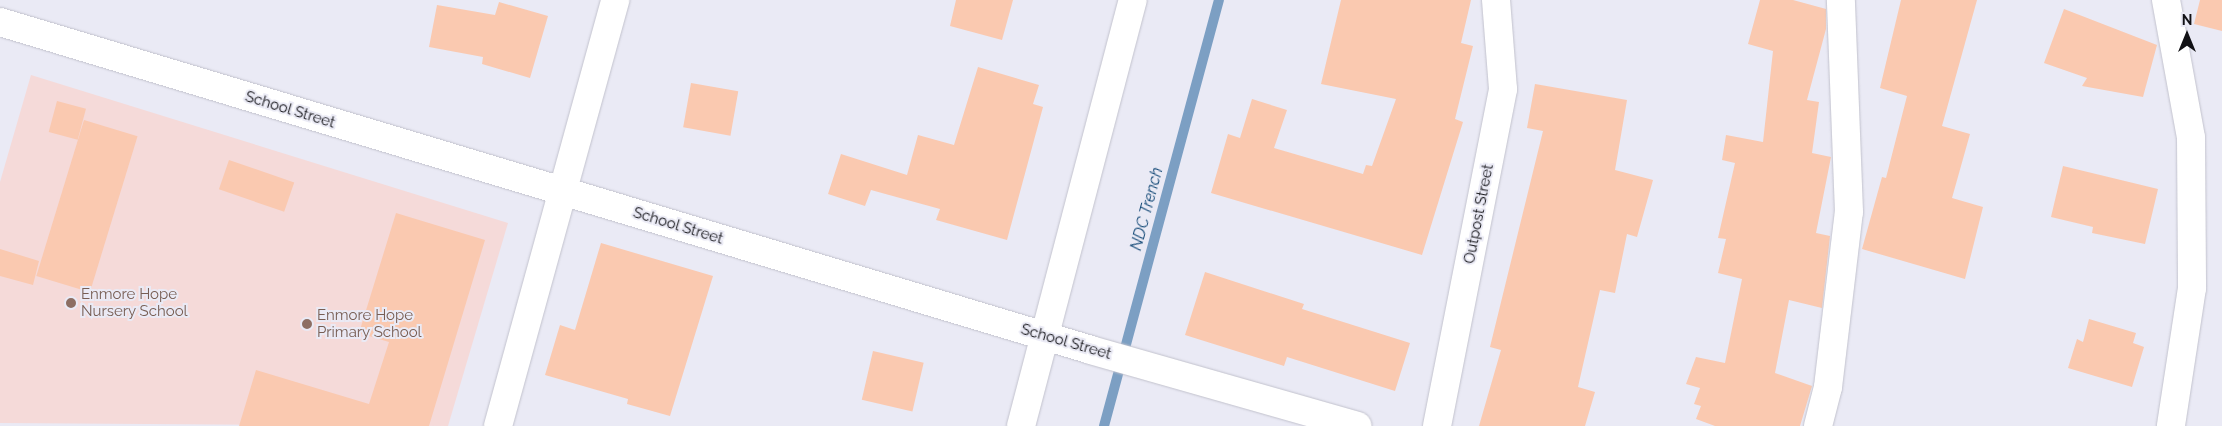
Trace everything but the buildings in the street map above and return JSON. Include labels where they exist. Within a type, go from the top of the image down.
[{"type":"street","points":[[498,426],[615,0]]},
{"type":"street","points":[[1021,426],[1132,0]]},
{"type":"street","name":"Outpost Street","points":[[1437,426],[1503,89],[1496,0]]},
{"type":"street","points":[[1818,426],[1828,387],[1849,212],[1842,0]]},
{"type":"street","points":[[2166,0],[2191,138],[2192,288],[2171,426]]},
{"type":"street","name":"School Street","points":[[0,22],[1045,337],[1357,426]]},
{"type":"shaded area","name":"Enmore Hope Primary School","points":[[31,75],[508,223],[448,426],[0,423],[0,182]]},
{"type":"waterway","name":"NDC Trench","points":[[1104,426],[1219,0]]},
{"type":"place","name":"Enmore Hope Nursery School","points":[[71,303]]},
{"type":"place","name":"Enmore Hope Primary School","points":[[307,324]]}]
